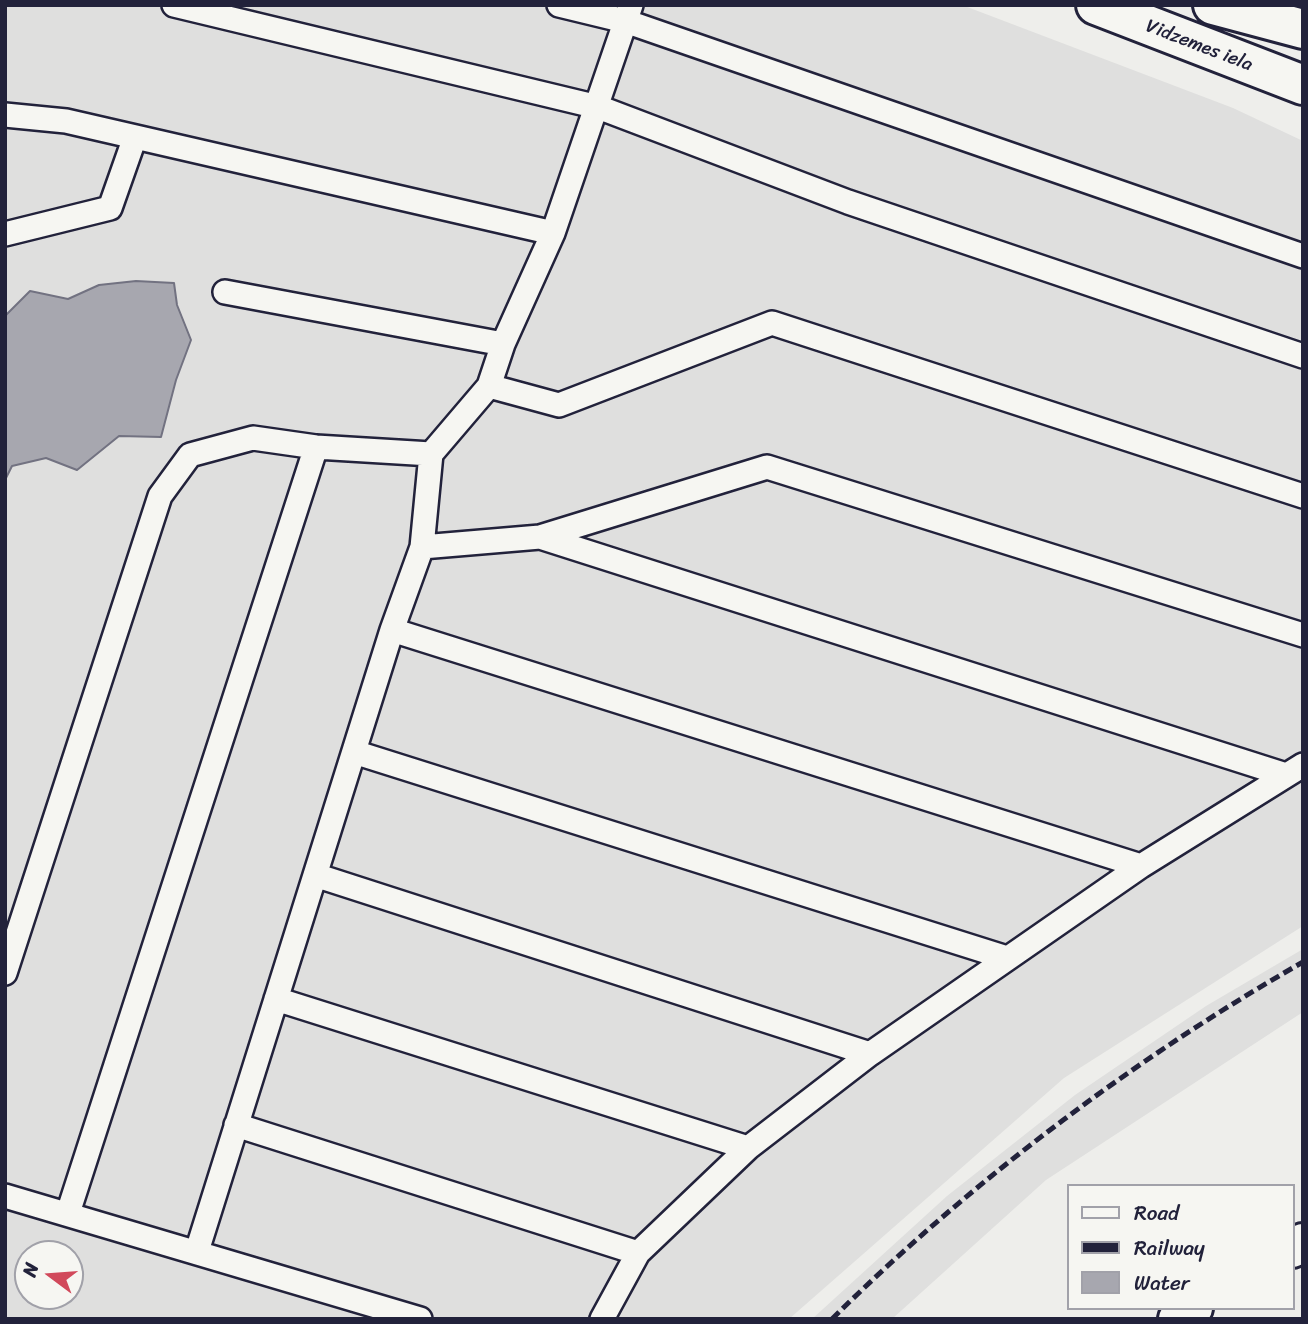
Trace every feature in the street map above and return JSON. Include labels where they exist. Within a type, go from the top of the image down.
[{"type":"street","name":"Vidzemes iela","points":[[1096,5],[1303,85]]},
{"type":"street","points":[[1213,5],[1303,29]]},
{"type":"lane","points":[[174,5],[598,107],[848,202],[1303,356]]},
{"type":"lane","points":[[559,5],[628,13],[1303,256]]},
{"type":"lane","points":[[197,1251],[392,630],[422,547],[431,454],[489,386],[503,344],[553,233],[628,13]]},
{"type":"lane","points":[[5,115],[66,121],[553,233]]},
{"type":"lane","points":[[5,234],[110,208],[135,137]]},
{"type":"lane","points":[[225,292],[503,344]]},
{"type":"lane","points":[[489,386],[559,405],[772,323],[1303,496]]},
{"type":"lane","points":[[5,973],[160,496],[190,455],[253,438],[316,447],[431,454]]},
{"type":"lane","points":[[68,1213],[316,447]]},
{"type":"lane","points":[[422,547],[540,537],[767,467],[1303,635]]},
{"type":"lane","points":[[540,537],[1294,770]]},
{"type":"lane","points":[[392,630],[1141,866]]},
{"type":"lane","points":[[354,752],[1007,958]]},
{"type":"lane","points":[[602,1319],[638,1253],[748,1148],[870,1054],[1007,958],[1141,866],[1294,770]]},
{"type":"lane","points":[[315,875],[870,1054]]},
{"type":"lane","points":[[276,999],[748,1148]]},
{"type":"lane","points":[[236,1125],[638,1253]]},
{"type":"lane","points":[[5,1196],[419,1319]]},
{"type":"shaded area","points":[[5,5],[962,5],[1233,108],[1303,141],[1303,926],[1064,1078],[789,1319],[5,1319]]},
{"type":"shaded area","points":[[1303,949],[1303,1012],[1046,1180],[892,1319],[812,1319],[947,1196],[1075,1095],[1206,1006]]},
{"type":"water","points":[[136,281],[174,283],[177,305],[191,340],[176,380],[161,437],[119,436],[77,470],[46,458],[12,466],[5,480],[5,316],[30,291],[68,299],[99,285]]},
{"type":"railway","points":[[832,1319],[940,1219],[1056,1126],[1178,1039],[1303,962]]}]
